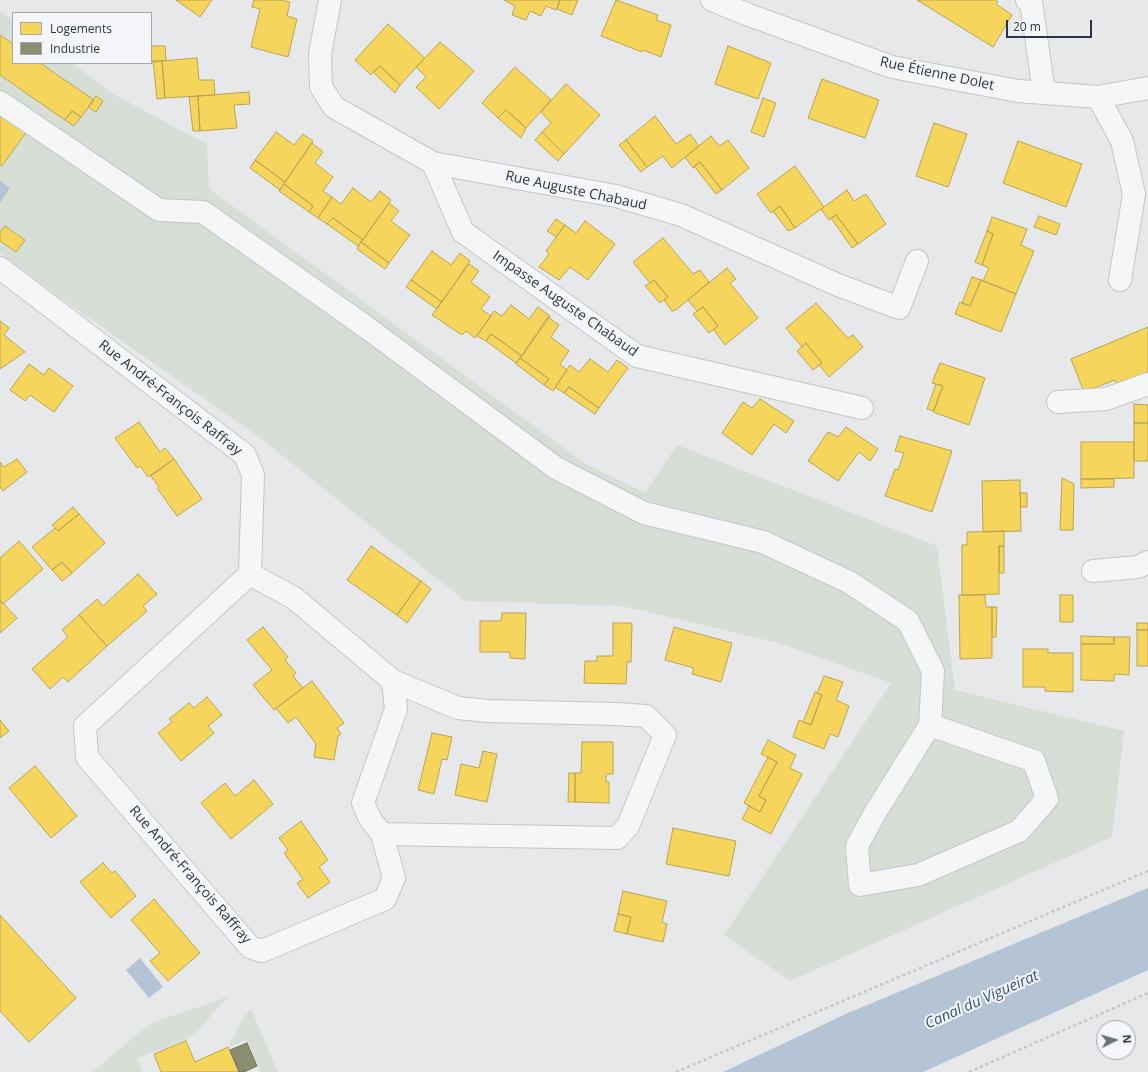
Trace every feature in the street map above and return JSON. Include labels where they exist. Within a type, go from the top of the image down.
[{"type":"street","name":"Rue Auguste Chabaud","points":[[330,0],[320,54],[321,87],[334,107],[433,163],[616,196],[681,215],[838,286],[899,308],[917,261]]},
{"type":"street","points":[[1027,0],[1031,2],[1044,92]]},
{"type":"street","name":"Rue Étienne Dolet","points":[[724,2],[749,15],[892,67],[1018,91],[1098,97],[1148,88]]},
{"type":"street","points":[[1098,97],[1122,141],[1134,194],[1120,280]]},
{"type":"street","points":[[0,102],[158,210],[204,212],[366,327],[556,468],[644,513],[763,542],[849,582],[908,621],[933,671],[930,725],[875,813],[857,846],[860,885],[918,875],[1019,831],[1047,799],[1034,761],[930,725]]},
{"type":"street","name":"Impasse Auguste Chabaud","points":[[433,163],[463,232],[637,356],[862,408]]},
{"type":"street","name":"Rue André-François Raffray","points":[[0,268],[245,455],[253,475],[250,574],[85,726],[87,757],[250,947],[262,951],[385,899],[394,878],[382,834],[370,820],[363,803],[396,709],[393,681]]},
{"type":"street","points":[[1058,402],[1106,399],[1148,384]]},
{"type":"street","points":[[1093,571],[1138,567],[1148,562]]},
{"type":"street","points":[[250,574],[294,598],[393,681],[458,708],[488,711],[646,716],[665,735],[628,826],[617,838],[382,834]]},
{"type":"path","points":[[676,1072],[1148,871]]},
{"type":"path","points":[[969,1072],[1148,993]]},
{"type":"shaded area","points":[[0,11],[12,19],[12,64],[73,64],[113,94],[207,144],[209,189],[586,464],[645,493],[677,445],[937,546],[955,690],[1124,731],[1112,837],[790,981],[724,935],[891,683],[779,643],[622,606],[465,601],[259,437],[73,307],[0,253]]},
{"type":"shaded area","points":[[228,997],[199,1029],[185,1041],[137,1058],[143,1072],[92,1072],[151,1023]]},
{"type":"shaded area","points":[[251,1009],[278,1072],[258,1072],[260,1071],[247,1040],[228,1047],[244,1016]]},
{"type":"water","points":[[0,181],[10,188],[0,203]]},
{"type":"water","name":"Canal du Vigueirat","points":[[1148,888],[1148,970],[923,1072],[723,1072],[848,1013]]},
{"type":"water","points":[[140,958],[163,987],[149,998],[126,970]]},
{"type":"building: Logements","points":[[176,0],[212,0],[200,17]]},
{"type":"building: Logements","points":[[254,0],[280,0],[290,2],[287,16],[297,19],[288,57],[251,47],[260,9],[252,7]]},
{"type":"building: Logements","points":[[504,0],[560,0],[556,10],[546,6],[541,16],[530,11],[526,20],[512,15],[515,6]]},
{"type":"building: Logements","points":[[560,0],[578,0],[572,15],[557,9]]},
{"type":"building: Logements","points":[[616,0],[658,15],[656,20],[671,25],[661,57],[643,50],[642,52],[601,36]]},
{"type":"building: Logements","points":[[917,0],[995,0],[998,2],[996,4],[1012,15],[993,47]]},
{"type":"building: Logements","points":[[388,24],[425,58],[400,85],[380,66],[371,75],[355,60]]},
{"type":"building: Logements","points":[[0,35],[12,43],[12,64],[41,64],[94,100],[81,117],[72,111],[65,120],[0,75]]},
{"type":"building: Logements","points":[[440,42],[474,71],[439,109],[416,87],[426,77],[416,67]]},
{"type":"building: Logements","points":[[152,46],[165,46],[166,60],[152,62]]},
{"type":"building: Logements","points":[[728,46],[771,63],[758,99],[715,84]]},
{"type":"building: Logements","points":[[197,58],[199,80],[214,80],[215,95],[165,98],[162,61]]},
{"type":"building: Logements","points":[[153,61],[162,61],[165,98],[157,99]]},
{"type":"building: Logements","points":[[380,66],[400,85],[395,93],[373,72]]},
{"type":"building: Logements","points":[[515,67],[551,100],[526,128],[506,110],[498,118],[482,103]]},
{"type":"building: Logements","points":[[822,79],[879,100],[865,138],[808,118]]},
{"type":"building: Logements","points":[[566,84],[600,115],[564,154],[542,132],[551,123],[541,112]]},
{"type":"building: Logements","points":[[249,92],[250,104],[234,105],[237,128],[200,131],[198,96]]},
{"type":"building: Logements","points":[[96,96],[103,101],[96,112],[88,107]]},
{"type":"building: Logements","points":[[198,96],[200,131],[193,131],[189,97]]},
{"type":"building: Logements","points":[[763,98],[776,103],[764,137],[751,132]]},
{"type":"building: Logements","points":[[506,110],[526,128],[521,138],[498,118]]},
{"type":"building: Logements","points":[[72,111],[81,117],[74,126],[65,120]]},
{"type":"building: Logements","points":[[0,113],[27,131],[2,166],[0,165]]},
{"type":"building: Logements","points":[[655,116],[676,144],[690,134],[699,146],[672,168],[663,156],[647,167],[626,140]]},
{"type":"building: Logements","points":[[934,123],[967,134],[948,187],[916,176]]},
{"type":"building: Logements","points":[[276,132],[294,145],[303,134],[313,141],[285,182],[255,160]]},
{"type":"building: Logements","points":[[542,132],[564,154],[558,161],[535,140]]},
{"type":"building: Logements","points":[[711,136],[719,146],[728,140],[749,168],[722,190],[700,162],[693,168],[685,157]]},
{"type":"building: Logements","points":[[626,140],[647,167],[641,172],[619,145]]},
{"type":"building: Logements","points":[[1018,141],[1082,164],[1066,207],[1003,183]]},
{"type":"building: Logements","points":[[312,143],[323,152],[315,163],[333,177],[323,191],[332,197],[318,218],[309,212],[313,206],[284,184]]},
{"type":"building: Logements","points":[[255,160],[285,182],[280,190],[250,168]]},
{"type":"building: Logements","points":[[700,162],[722,190],[716,194],[694,166]]},
{"type":"building: Logements","points":[[795,166],[824,207],[795,228],[780,206],[771,213],[757,194]]},
{"type":"building: Logements","points":[[284,184],[313,206],[309,212],[279,191]]},
{"type":"building: Logements","points":[[353,188],[371,202],[380,191],[391,200],[363,240],[333,218],[327,224],[318,218],[332,197],[341,204]]},
{"type":"building: Logements","points":[[847,190],[854,201],[866,194],[886,224],[858,244],[836,215],[829,220],[821,209]]},
{"type":"building: Logements","points":[[389,203],[399,211],[391,221],[410,235],[389,263],[361,242]]},
{"type":"building: Logements","points":[[780,206],[795,228],[788,231],[773,211]]},
{"type":"building: Logements","points":[[836,215],[858,244],[852,248],[831,218]]},
{"type":"building: Logements","points":[[1039,216],[1060,224],[1056,235],[1034,227]]},
{"type":"building: Logements","points":[[992,217],[1027,229],[1021,245],[1034,251],[1016,294],[983,281],[989,268],[982,265],[993,234],[987,231]]},
{"type":"building: Logements","points":[[333,218],[363,240],[358,246],[327,224]]},
{"type":"building: Logements","points":[[556,219],[565,225],[556,237],[547,231]]},
{"type":"building: Logements","points":[[585,221],[615,244],[588,280],[570,267],[559,280],[539,267],[549,254],[546,251],[565,225],[576,233]]},
{"type":"building: Logements","points":[[5,226],[25,240],[16,252],[0,241],[0,232]]},
{"type":"building: Logements","points":[[987,231],[993,234],[982,265],[975,262]]},
{"type":"building: Logements","points":[[663,238],[693,274],[700,270],[709,282],[676,310],[672,311],[664,300],[668,297],[654,280],[650,283],[633,262]]},
{"type":"building: Logements","points":[[361,242],[389,263],[385,269],[357,249]]},
{"type":"building: Logements","points":[[432,251],[451,265],[460,253],[470,261],[442,302],[411,280]]},
{"type":"building: Logements","points":[[469,264],[479,271],[471,282],[490,297],[481,309],[491,316],[475,338],[466,331],[462,335],[432,315]]},
{"type":"building: Logements","points":[[727,268],[736,279],[730,283],[758,318],[725,345],[714,330],[718,326],[703,307],[697,311],[688,300]]},
{"type":"building: Logements","points":[[972,277],[981,280],[970,306],[962,303]]},
{"type":"building: Logements","points":[[411,280],[442,302],[437,309],[406,287]]},
{"type":"building: Logements","points":[[654,280],[668,297],[660,303],[645,286]]},
{"type":"building: Logements","points":[[981,280],[1016,294],[1001,332],[955,314],[960,302],[970,306]]},
{"type":"building: Logements","points":[[816,303],[848,338],[853,335],[863,347],[829,377],[819,365],[822,363],[806,343],[802,347],[786,328]]},
{"type":"building: Logements","points":[[511,305],[529,319],[538,307],[550,316],[522,356],[491,334],[486,341],[477,336],[494,311],[502,316]]},
{"type":"building: Logements","points":[[703,307],[718,326],[709,333],[693,314]]},
{"type":"building: Logements","points":[[548,317],[559,325],[551,337],[569,351],[560,364],[567,370],[553,391],[544,385],[549,379],[520,358]]},
{"type":"building: Logements","points":[[0,321],[9,328],[4,335],[25,352],[0,369]]},
{"type":"building: Logements","points":[[1148,327],[1148,372],[1117,385],[1115,380],[1084,392],[1071,359]]},
{"type":"building: Logements","points":[[491,334],[522,356],[516,363],[486,341]]},
{"type":"building: Logements","points":[[806,343],[822,363],[813,370],[797,351]]},
{"type":"building: Logements","points":[[520,358],[549,379],[544,385],[516,364]]},
{"type":"building: Logements","points":[[590,359],[608,372],[617,360],[628,368],[599,408],[569,387],[564,393],[555,387],[570,365],[579,372]]},
{"type":"building: Logements","points":[[940,363],[985,378],[969,425],[933,412],[943,386],[932,383]]},
{"type":"building: Logements","points":[[29,364],[44,375],[49,368],[73,386],[54,412],[30,395],[25,401],[10,390]]},
{"type":"building: Logements","points":[[936,384],[943,386],[934,411],[927,409]]},
{"type":"building: Logements","points":[[569,387],[599,408],[595,414],[564,393]]},
{"type":"building: Logements","points":[[760,399],[794,421],[786,433],[774,424],[752,455],[722,433],[743,402],[752,408]]},
{"type":"building: Logements","points":[[1134,404],[1148,405],[1148,423],[1134,423]]},
{"type":"building: Logements","points":[[139,422],[160,452],[165,448],[174,459],[148,477],[140,466],[137,468],[115,438]]},
{"type":"building: Logements","points":[[1134,423],[1148,423],[1148,461],[1134,461]]},
{"type":"building: Logements","points":[[846,427],[878,449],[870,461],[859,452],[838,481],[808,461],[828,432],[838,437]]},
{"type":"building: Logements","points":[[900,436],[952,451],[932,512],[885,496],[895,469],[898,470],[904,453],[895,451]]},
{"type":"building: Logements","points":[[1081,442],[1134,442],[1134,478],[1081,479]]},
{"type":"building: Logements","points":[[17,459],[27,472],[3,491],[0,487],[0,462],[4,467]]},
{"type":"building: Logements","points":[[174,459],[202,499],[177,516],[157,488],[159,487],[151,476]]},
{"type":"building: Logements","points":[[1062,478],[1074,484],[1073,530],[1060,530]]},
{"type":"building: Logements","points":[[1081,479],[1114,479],[1114,487],[1081,488]]},
{"type":"building: Logements","points":[[1020,480],[1021,531],[983,532],[982,481]]},
{"type":"building: Logements","points":[[1020,493],[1027,493],[1027,507],[1021,507]]},
{"type":"building: Logements","points":[[73,507],[79,514],[58,531],[52,525]]},
{"type":"building: Logements","points":[[79,514],[105,543],[72,573],[62,562],[52,570],[32,547],[55,528],[58,531]]},
{"type":"building: Logements","points":[[1004,531],[1004,546],[999,546],[999,594],[962,595],[962,545],[967,545],[967,532]]},
{"type":"building: Logements","points":[[19,541],[43,569],[3,604],[0,600],[0,558]]},
{"type":"building: Logements","points":[[371,546],[421,581],[397,615],[347,580]]},
{"type":"building: Logements","points":[[999,546],[1004,546],[1004,573],[999,573]]},
{"type":"building: Logements","points":[[62,562],[72,573],[62,581],[52,570]]},
{"type":"building: Logements","points":[[138,574],[157,594],[143,606],[147,611],[107,646],[79,615],[97,599],[103,606]]},
{"type":"building: Logements","points":[[421,581],[431,589],[407,623],[397,615]]},
{"type":"building: Logements","points":[[959,595],[985,595],[986,607],[992,607],[992,658],[960,659]]},
{"type":"building: Logements","points":[[1060,595],[1073,595],[1073,622],[1060,622]]},
{"type":"building: Logements","points":[[0,600],[17,618],[0,633]]},
{"type":"building: Logements","points":[[992,607],[997,607],[996,637],[992,637]]},
{"type":"building: Logements","points":[[502,613],[526,613],[525,659],[510,658],[510,652],[480,652],[480,621],[501,621]]},
{"type":"building: Logements","points":[[79,615],[107,646],[68,682],[63,677],[50,689],[32,669],[68,637],[62,630]]},
{"type":"building: Logements","points":[[613,623],[632,623],[631,662],[627,662],[626,684],[584,683],[585,661],[597,661],[597,656],[613,656]]},
{"type":"building: Logements","points":[[1137,623],[1148,623],[1148,630],[1137,630]]},
{"type":"building: Logements","points":[[263,627],[288,657],[285,660],[296,673],[293,676],[303,688],[274,710],[253,685],[272,670],[247,640]]},
{"type":"building: Logements","points":[[674,627],[732,643],[721,682],[692,674],[694,668],[665,660]]},
{"type":"building: Logements","points":[[1137,630],[1148,630],[1148,666],[1137,666]]},
{"type":"building: Logements","points":[[1081,636],[1114,637],[1114,644],[1081,644]]},
{"type":"building: Logements","points":[[1114,637],[1130,637],[1129,675],[1114,674],[1114,681],[1081,680],[1081,644],[1114,644]]},
{"type":"building: Logements","points":[[1023,649],[1048,649],[1048,653],[1073,653],[1073,692],[1045,691],[1045,687],[1023,687]]},
{"type":"building: Logements","points":[[824,676],[843,682],[836,700],[849,706],[838,737],[830,734],[824,749],[793,737],[799,720],[811,725],[822,695],[817,693]]},
{"type":"building: Logements","points":[[312,681],[344,723],[337,728],[341,734],[338,736],[334,760],[314,757],[316,744],[296,717],[288,723],[276,708]]},
{"type":"building: Logements","points":[[815,692],[822,695],[811,725],[803,722]]},
{"type":"building: Logements","points":[[207,697],[222,715],[208,726],[214,733],[181,761],[158,733],[172,722],[169,719],[189,703],[194,708]]},
{"type":"building: Logements","points":[[0,720],[9,731],[0,738]]},
{"type":"building: Logements","points":[[432,733],[452,737],[447,760],[442,759],[434,794],[418,790]]},
{"type":"building: Logements","points":[[768,740],[796,755],[790,768],[802,774],[771,834],[742,819],[749,806],[760,812],[766,800],[759,796],[777,762],[761,754]]},
{"type":"building: Logements","points":[[582,742],[613,742],[613,774],[606,774],[606,782],[609,782],[609,803],[575,802],[575,773],[581,773]]},
{"type":"building: Logements","points":[[483,751],[497,754],[487,802],[455,795],[461,764],[479,768]]},
{"type":"building: Logements","points":[[768,757],[777,762],[759,796],[766,800],[760,812],[744,803]]},
{"type":"building: Logements","points":[[35,766],[77,816],[51,838],[9,788]]},
{"type":"building: Logements","points":[[569,773],[575,773],[575,802],[568,802]]},
{"type":"building: Logements","points":[[254,780],[273,804],[231,839],[201,803],[225,783],[235,796]]},
{"type":"building: Logements","points":[[301,821],[328,860],[319,867],[330,882],[308,898],[297,883],[303,879],[284,853],[288,850],[279,838]]},
{"type":"building: Logements","points":[[673,828],[736,841],[729,876],[666,864]]},
{"type":"building: Logements","points":[[103,863],[112,873],[115,871],[136,896],[111,918],[80,882]]},
{"type":"building: Logements","points":[[623,891],[667,901],[662,922],[667,924],[663,942],[627,934],[631,917],[618,914]]},
{"type":"building: Logements","points":[[154,899],[200,953],[168,981],[150,961],[160,953],[131,920]]},
{"type":"building: Logements","points":[[618,914],[631,917],[627,934],[614,931]]},
{"type":"building: Logements","points":[[0,915],[76,998],[29,1042],[0,1011]]},
{"type":"building: Logements","points":[[186,1041],[195,1062],[228,1047],[239,1072],[161,1072],[154,1054]]},
{"type":"building: Industrie","points":[[247,1043],[257,1066],[244,1072],[239,1072],[230,1050]]}]
